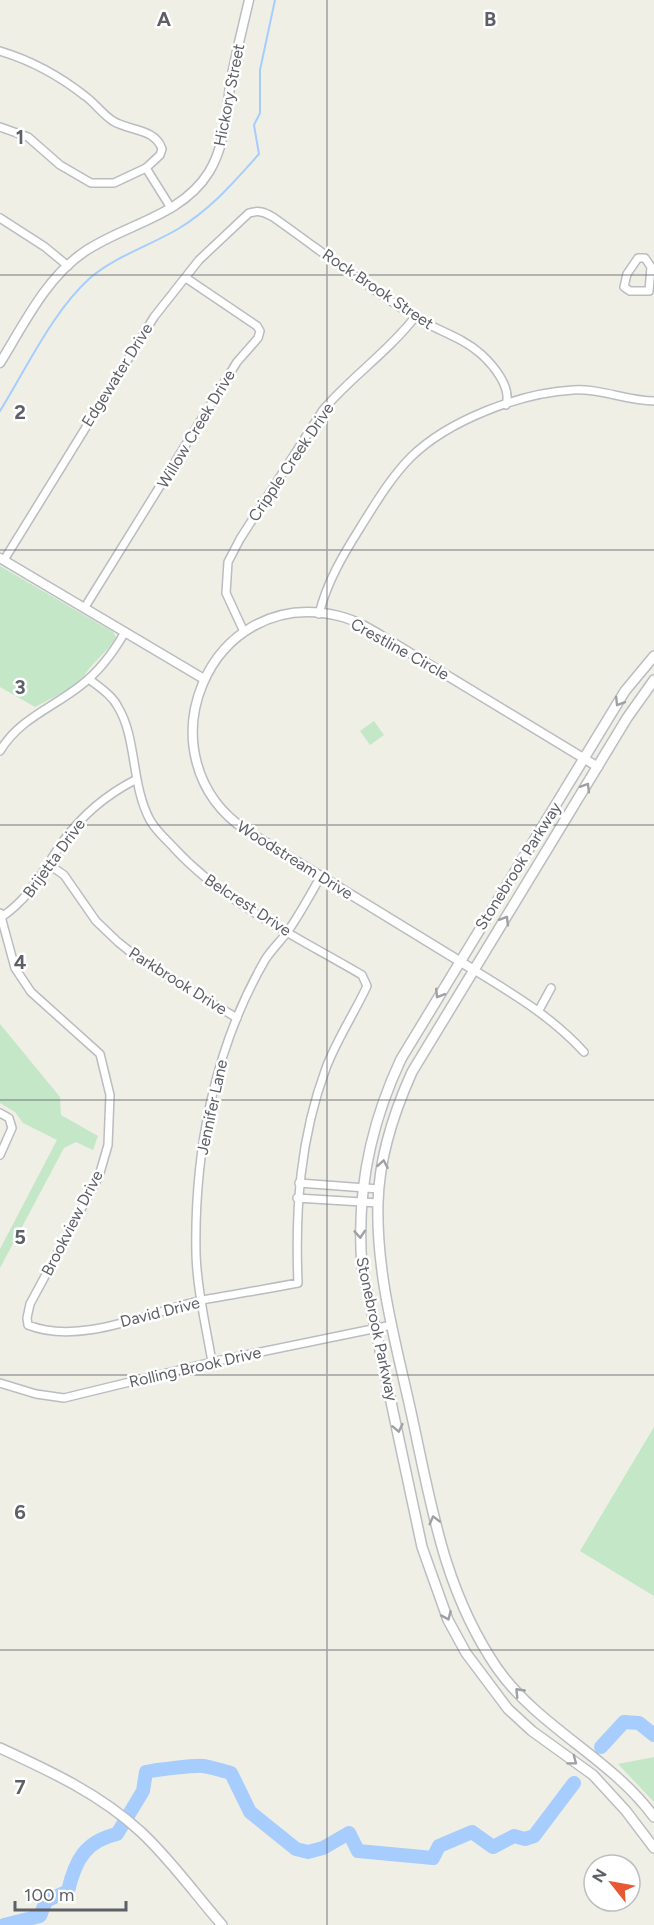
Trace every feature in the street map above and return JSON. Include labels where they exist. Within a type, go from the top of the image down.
[{"type":"main road","name":"Stonebrook Parkway","points":[[653,1845],[593,1775],[532,1731],[508,1708],[485,1680],[457,1636],[434,1587],[422,1547],[378,1329],[362,1266],[359,1227],[360,1202],[370,1140],[391,1080],[414,1035],[625,691],[654,656]]},
{"type":"main road","name":"Stonebrook Parkway","points":[[654,680],[597,767],[423,1053],[401,1097],[391,1126],[378,1203],[380,1260],[392,1326],[421,1463],[450,1578],[474,1629],[499,1670],[521,1695],[627,1787],[654,1817]]},
{"type":"main road","points":[[405,1465],[421,1463]]},
{"type":"main road","points":[[457,1636],[474,1629]]},
{"type":"main road","points":[[0,1748],[76,1785],[139,1831],[165,1857],[222,1925]]},
{"type":"street","name":"Hickory Street","points":[[0,363],[40,298],[68,266],[84,252],[171,208],[193,193],[216,158],[249,0]]},
{"type":"street","points":[[0,51],[20,57],[75,89],[119,124],[158,140],[162,150],[160,155],[146,168],[114,183],[90,183],[60,165],[28,137],[0,127]]},
{"type":"street","points":[[146,168],[171,208]]},
{"type":"street","name":"Edgewater Drive","points":[[2,559],[154,317],[218,241],[249,213],[255,211]]},
{"type":"street","name":"Rock Brook Street","points":[[255,211],[262,211],[273,217],[415,317],[466,342],[481,354],[503,382],[508,399],[506,405]]},
{"type":"street","points":[[0,218],[45,247],[68,266]]},
{"type":"street","points":[[638,258],[645,258],[651,267],[652,292],[630,291],[624,287],[627,274],[638,258]]},
{"type":"street","name":"Willow Creek Drive","points":[[85,608],[231,370],[258,338],[260,331],[257,326],[186,278]]},
{"type":"street","name":"Cripple Creek Drive","points":[[244,632],[226,593],[228,562],[240,539],[323,410],[338,392],[385,352],[415,317]]},
{"type":"street","points":[[319,614],[328,582],[383,492],[411,458],[442,433],[482,413],[506,405],[539,395],[571,390],[654,401]]},
{"type":"street","points":[[2,559],[204,679]]},
{"type":"street","name":"Crestline Circle","points":[[204,679],[226,646],[244,632],[276,617],[296,613],[338,616],[361,624],[597,767]]},
{"type":"street","points":[[0,751],[24,722],[89,679],[113,652],[125,632]]},
{"type":"street","name":"Belcrest Drive","points":[[89,679],[118,706],[126,727],[135,780],[150,820],[187,862],[221,891],[362,975],[367,986],[327,1066],[306,1132],[299,1183]]},
{"type":"street","name":"Woodstream Drive","points":[[204,679],[191,727],[195,758],[206,787],[217,806],[236,824],[539,1010],[566,1032],[584,1052]]},
{"type":"street","name":"Brijetta Drive","points":[[2,914],[28,897],[65,839],[101,799],[135,780]]},
{"type":"street","name":"Parkbrook Drive","points":[[48,864],[64,875],[96,921],[118,942],[162,973],[237,1018]]},
{"type":"street","name":"Jennifer Lane","points":[[212,1362],[196,1255],[197,1192],[207,1122],[219,1065],[237,1018],[266,958],[288,931],[321,876]]},
{"type":"street","name":"Brookview Drive","points":[[2,914],[11,957],[19,974],[31,992],[85,1038],[100,1054],[110,1095],[108,1145],[99,1176],[30,1304],[27,1318]]},
{"type":"street","points":[[539,1010],[551,988]]},
{"type":"street","points":[[0,1113],[9,1118],[12,1128],[0,1155]]},
{"type":"street","points":[[378,1203],[297,1198],[299,1183],[379,1189]]},
{"type":"street","name":"David Drive","points":[[27,1318],[28,1324],[63,1333],[123,1322],[202,1300],[298,1283],[297,1198]]},
{"type":"street","name":"Rolling Brook Drive","points":[[0,1383],[36,1394],[64,1398],[212,1362],[392,1326]]},
{"type":"green space","points":[[0,566],[113,632],[116,637],[81,683],[35,707],[0,687]]},
{"type":"green space","points":[[374,721],[384,735],[370,745],[360,731]]},
{"type":"green space","points":[[0,1024],[60,1097],[61,1115],[98,1136],[93,1150],[76,1142],[64,1148],[0,1268],[0,1249],[57,1140],[23,1123],[15,1112],[0,1103]]},
{"type":"green space","points":[[654,1427],[654,1596],[580,1551]]},
{"type":"green space","points":[[654,1757],[654,1802],[618,1764]]},
{"type":"waterway","points":[[0,411],[52,324],[90,278],[111,263],[178,229],[201,213],[259,154],[254,125],[260,113],[260,70],[275,0]]},
{"type":"waterway","points":[[601,1747],[624,1722],[639,1723],[654,1735]]},
{"type":"waterway","points":[[4,1925],[40,1916],[46,1901],[68,1891],[74,1870],[89,1847],[106,1837],[117,1834],[143,1791],[146,1772],[199,1766],[231,1773],[250,1812],[296,1849],[308,1852],[323,1848],[349,1833],[358,1851],[433,1858],[439,1846],[472,1832],[493,1847],[514,1836],[525,1839],[534,1836],[574,1783]]}]
